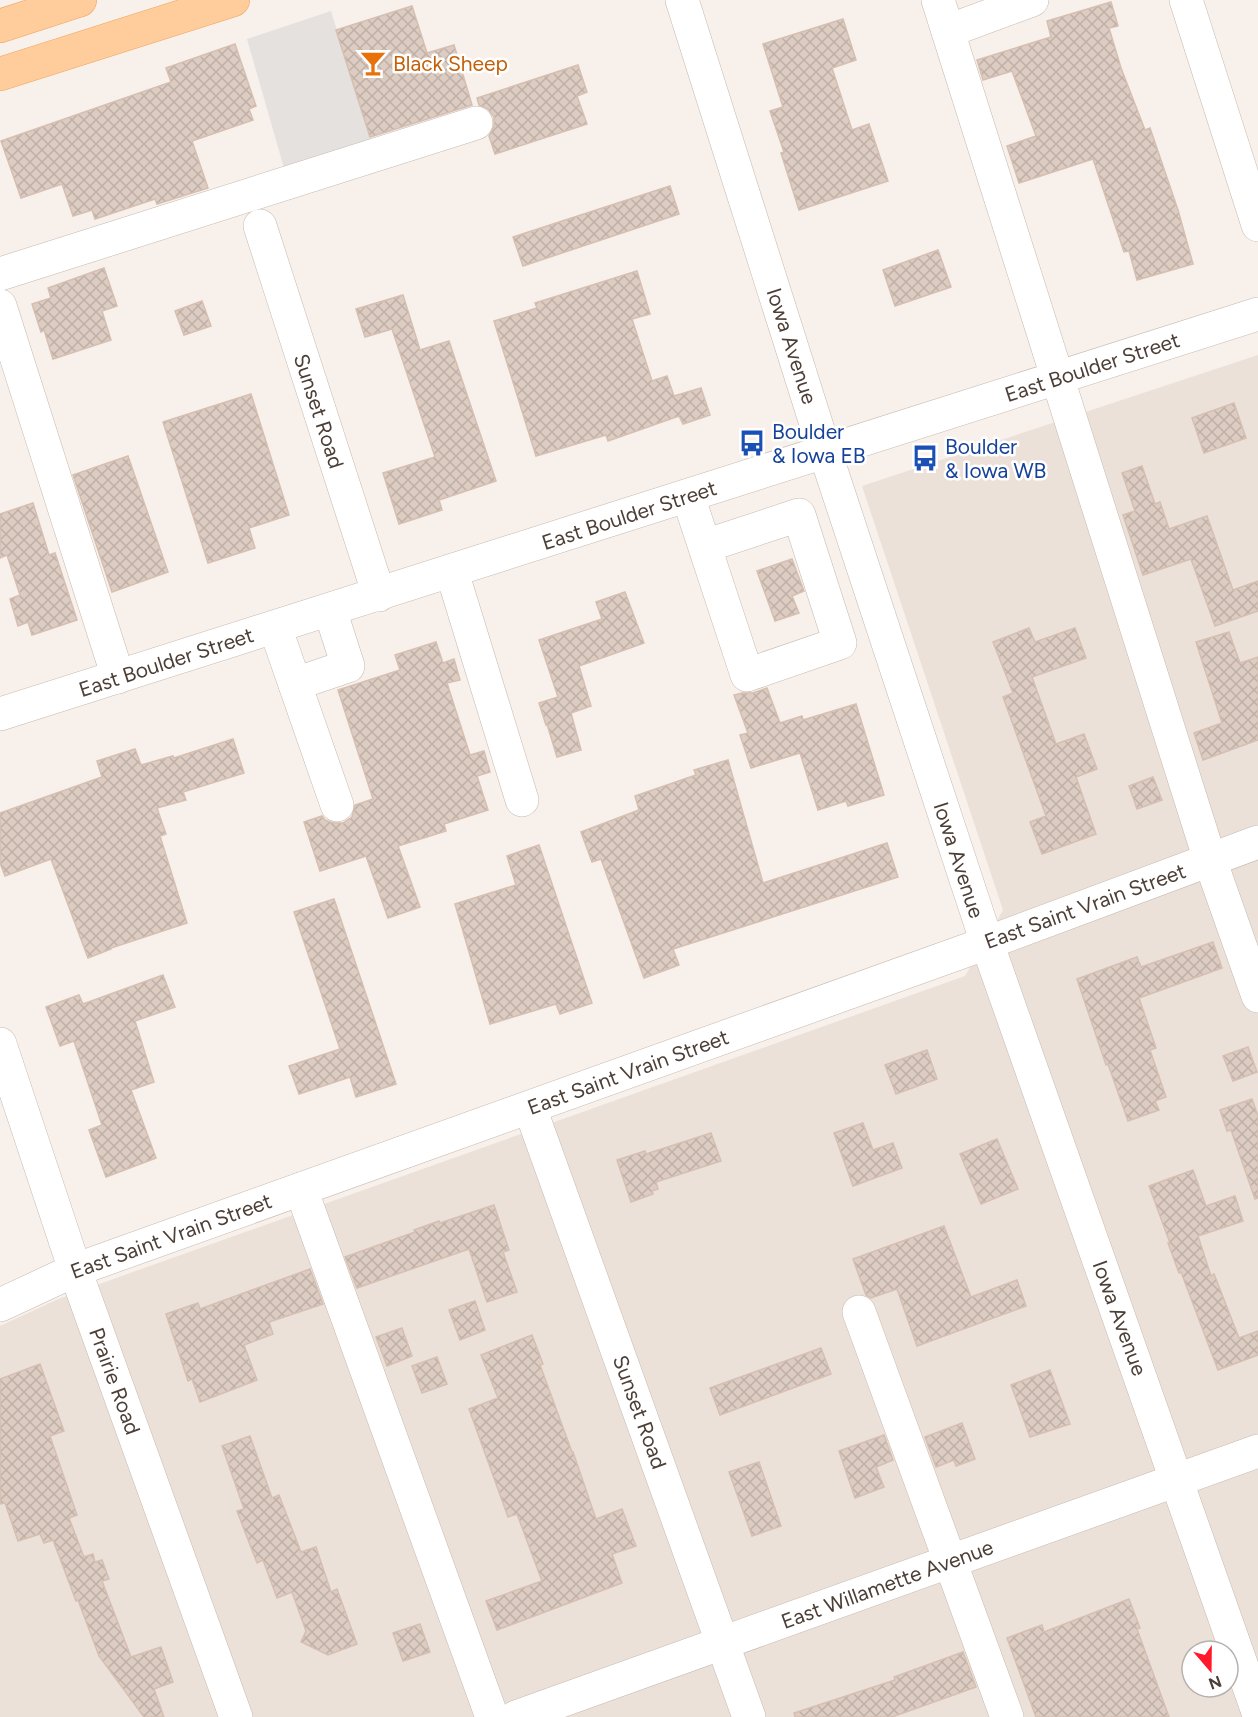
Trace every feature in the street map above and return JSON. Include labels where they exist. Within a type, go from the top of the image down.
[{"type":"main road","points":[[0,26],[80,0]]},
{"type":"main road","points":[[0,74],[233,0]]},
{"type":"street","name":"Iowa Avenue","points":[[682,0],[825,452],[987,943],[1258,1712]]},
{"type":"street","points":[[938,0],[1210,860],[1258,996]]},
{"type":"street","points":[[948,31],[1032,0]]},
{"type":"street","points":[[1186,0],[1258,225]]},
{"type":"street","points":[[0,274],[476,123]]},
{"type":"street","name":"Sunset Road","points":[[260,226],[379,595]]},
{"type":"street","points":[[0,306],[118,677]]},
{"type":"street","name":"East Boulder Street","points":[[0,714],[1258,314]]},
{"type":"street","points":[[688,496],[747,675],[840,644],[799,515],[705,546]]},
{"type":"street","points":[[452,572],[522,800]]},
{"type":"street","points":[[295,684],[348,666],[330,610]]},
{"type":"street","points":[[275,627],[337,804]]},
{"type":"street","name":"East Saint Vrain Street","points":[[0,1305],[75,1270],[987,943],[1258,842]]},
{"type":"street","name":"Prairie Road","points":[[0,1044],[8,1094],[75,1270],[236,1717]]},
{"type":"street","name":"Sunset Road","points":[[530,1108],[749,1717]]},
{"type":"street","points":[[301,1189],[492,1717]]},
{"type":"street","points":[[859,1312],[1007,1717]]},
{"type":"street","name":"East Willamette Avenue","points":[[516,1717],[1258,1450]]},
{"type":"shaded area","points":[[331,11],[372,145],[286,175],[247,39]]},
{"type":"shaded area","points":[[1258,355],[1258,1717],[0,1717],[0,1326],[56,1300],[119,1277],[965,976],[1003,910],[862,486]]},
{"type":"building","points":[[1111,2],[1118,26],[1109,28],[1121,68],[1145,130],[1150,128],[1178,210],[1193,264],[1137,280],[1129,251],[1124,252],[1093,159],[1019,183],[1007,146],[1036,136],[1012,71],[983,80],[977,60],[1051,37],[1047,21]]},
{"type":"building","points":[[412,6],[427,53],[454,45],[472,105],[370,137],[336,30]]},
{"type":"building","points":[[843,19],[856,60],[832,68],[852,130],[869,124],[888,181],[799,210],[781,153],[784,152],[770,111],[783,107],[763,44]]},
{"type":"building","points":[[235,44],[256,106],[249,109],[253,120],[192,141],[208,188],[157,204],[155,199],[95,219],[92,210],[73,216],[62,184],[21,198],[1,141],[171,82],[166,68]]},
{"type":"building","points":[[578,65],[587,92],[577,96],[587,124],[495,154],[489,136],[494,126],[494,117],[488,109],[479,105],[477,98]]},
{"type":"building","points":[[670,186],[679,214],[523,266],[513,237]]},
{"type":"building","points":[[938,250],[951,287],[895,306],[883,270]]},
{"type":"building","points":[[104,268],[117,306],[102,311],[111,340],[53,359],[44,330],[41,332],[32,304],[51,298],[48,288]]},
{"type":"building","points":[[637,271],[650,314],[632,319],[652,381],[667,376],[674,396],[701,388],[710,415],[683,424],[679,416],[608,441],[606,435],[536,456],[494,321],[537,308],[535,303]]},
{"type":"building","points":[[403,295],[420,350],[449,341],[496,481],[439,500],[442,510],[399,524],[383,473],[435,457],[392,329],[365,337],[356,309]]},
{"type":"building","points":[[202,301],[211,326],[184,335],[175,311]]},
{"type":"building","points":[[251,394],[289,515],[249,528],[255,548],[208,563],[163,422]]},
{"type":"building","points":[[1234,403],[1246,438],[1204,453],[1192,418]]},
{"type":"building","points":[[128,456],[168,572],[112,592],[73,475]]},
{"type":"building","points":[[1142,466],[1155,504],[1160,502],[1169,529],[1207,516],[1233,590],[1258,581],[1258,611],[1215,626],[1191,559],[1143,575],[1123,515],[1135,511],[1122,473]]},
{"type":"building","points":[[33,503],[49,555],[55,553],[77,620],[32,635],[28,622],[18,626],[10,599],[20,595],[7,555],[0,558],[0,514]]},
{"type":"building","points":[[792,559],[804,591],[792,596],[799,613],[775,621],[757,571]]},
{"type":"building","points":[[625,592],[644,643],[579,666],[591,706],[571,713],[581,750],[557,757],[539,703],[558,697],[539,640],[602,619],[596,602]]},
{"type":"building","points":[[1029,628],[1035,642],[1075,628],[1086,658],[1032,677],[1056,744],[1084,734],[1097,769],[1076,777],[1096,834],[1042,854],[1030,822],[1046,816],[1003,697],[1013,693],[993,642]]},
{"type":"building","points":[[1229,632],[1240,663],[1258,657],[1258,740],[1203,760],[1194,733],[1222,723],[1196,642]]},
{"type":"building","points":[[436,642],[443,663],[454,659],[460,680],[447,683],[470,755],[484,751],[490,772],[477,776],[488,810],[444,824],[446,831],[398,846],[420,907],[388,918],[366,856],[320,871],[304,822],[322,816],[333,823],[343,823],[352,817],[355,805],[373,799],[338,690],[400,670],[395,655]]},
{"type":"building","points":[[767,688],[780,723],[802,716],[803,720],[856,704],[884,795],[848,806],[846,801],[818,810],[800,753],[751,768],[740,735],[748,733],[734,695],[753,693]]},
{"type":"building","points":[[233,739],[244,773],[183,792],[186,800],[157,808],[166,834],[160,836],[187,923],[88,958],[51,859],[5,876],[0,863],[0,813],[102,777],[97,761],[135,749],[141,765],[173,756],[174,758]]},
{"type":"building","points":[[728,760],[763,883],[887,843],[898,877],[673,949],[679,965],[644,978],[601,859],[592,862],[581,832],[639,810],[635,796],[696,775],[694,770]]},
{"type":"building","points":[[1153,777],[1162,800],[1137,809],[1129,786]]},
{"type":"building","points":[[539,845],[592,1003],[560,1014],[556,1004],[490,1024],[455,904],[516,885],[507,856]]},
{"type":"building","points":[[334,899],[396,1084],[356,1097],[350,1077],[299,1094],[289,1066],[340,1049],[294,912]]},
{"type":"building","points":[[1213,942],[1222,968],[1139,998],[1156,1048],[1150,1050],[1166,1097],[1155,1101],[1159,1110],[1128,1121],[1077,979],[1137,957],[1141,967]]},
{"type":"building","points":[[163,975],[175,1007],[135,1021],[154,1082],[131,1090],[156,1158],[106,1177],[89,1130],[102,1125],[74,1041],[60,1046],[46,1007],[79,995],[83,1004]]},
{"type":"building","points":[[1248,1047],[1257,1072],[1233,1081],[1223,1056]]},
{"type":"building","points":[[927,1050],[937,1079],[896,1094],[885,1065]]},
{"type":"building","points":[[1252,1099],[1258,1116],[1258,1198],[1255,1199],[1231,1130],[1227,1131],[1220,1110]]},
{"type":"building","points":[[863,1123],[873,1150],[893,1143],[902,1168],[853,1186],[834,1133]]},
{"type":"building","points":[[711,1133],[721,1161],[656,1182],[658,1189],[652,1191],[653,1194],[631,1202],[617,1160],[645,1151],[646,1154]]},
{"type":"building","points":[[997,1139],[1018,1189],[981,1204],[960,1154]]},
{"type":"building","points":[[1193,1170],[1206,1206],[1235,1196],[1243,1221],[1198,1236],[1211,1276],[1214,1274],[1239,1338],[1258,1331],[1258,1355],[1218,1370],[1181,1272],[1179,1273],[1149,1186]]},
{"type":"building","points":[[494,1205],[509,1250],[503,1252],[517,1292],[487,1302],[469,1249],[357,1288],[345,1257],[439,1221],[440,1223]]},
{"type":"building","points":[[944,1226],[971,1297],[1017,1280],[1026,1306],[917,1346],[897,1289],[871,1298],[866,1295],[853,1259]]},
{"type":"building","points":[[310,1269],[323,1304],[269,1322],[273,1334],[244,1345],[257,1380],[200,1402],[192,1379],[188,1381],[166,1314],[198,1303],[200,1309]]},
{"type":"building","points":[[475,1301],[485,1330],[460,1340],[449,1310]]},
{"type":"building","points":[[402,1328],[412,1356],[387,1366],[376,1337]]},
{"type":"building","points":[[532,1335],[543,1364],[540,1365],[596,1519],[622,1509],[636,1546],[612,1554],[622,1583],[497,1630],[486,1601],[542,1581],[517,1514],[508,1517],[469,1409],[498,1398],[481,1355]]},
{"type":"building","points":[[821,1348],[831,1374],[720,1415],[710,1388]]},
{"type":"building","points":[[437,1357],[447,1384],[422,1393],[412,1366]]},
{"type":"building","points":[[40,1364],[64,1431],[50,1436],[77,1515],[69,1518],[84,1557],[93,1554],[95,1562],[102,1560],[109,1579],[102,1581],[131,1657],[161,1647],[173,1682],[154,1689],[164,1717],[144,1717],[99,1656],[53,1540],[44,1543],[40,1534],[18,1541],[5,1503],[0,1504],[0,1379]]},
{"type":"building","points":[[1050,1370],[1070,1424],[1030,1437],[1011,1385]]},
{"type":"building","points":[[962,1423],[975,1459],[956,1466],[954,1460],[936,1467],[925,1437]]},
{"type":"building","points":[[884,1435],[893,1460],[876,1467],[884,1487],[855,1498],[839,1451]]},
{"type":"building","points":[[250,1436],[272,1498],[279,1495],[301,1552],[316,1547],[331,1592],[337,1589],[357,1644],[328,1655],[301,1642],[306,1631],[292,1592],[277,1598],[263,1560],[257,1563],[237,1511],[244,1509],[222,1446]]},
{"type":"building","points":[[759,1462],[781,1526],[752,1536],[729,1472]]},
{"type":"building","points":[[1129,1599],[1140,1628],[1137,1629],[1169,1717],[1036,1717],[1007,1638],[1042,1625],[1044,1632]]},
{"type":"building","points":[[420,1624],[430,1652],[403,1661],[393,1633]]},
{"type":"building","points":[[963,1652],[976,1687],[892,1717],[795,1717],[794,1713],[895,1680],[894,1677]]},
{"type":"place","name":"Black Sheep","points":[[373,63]]},
{"type":"place","name":"Boulder & Iowa EB","points":[[752,443]]},
{"type":"place","name":"Boulder & Iowa WB","points":[[925,458]]}]
